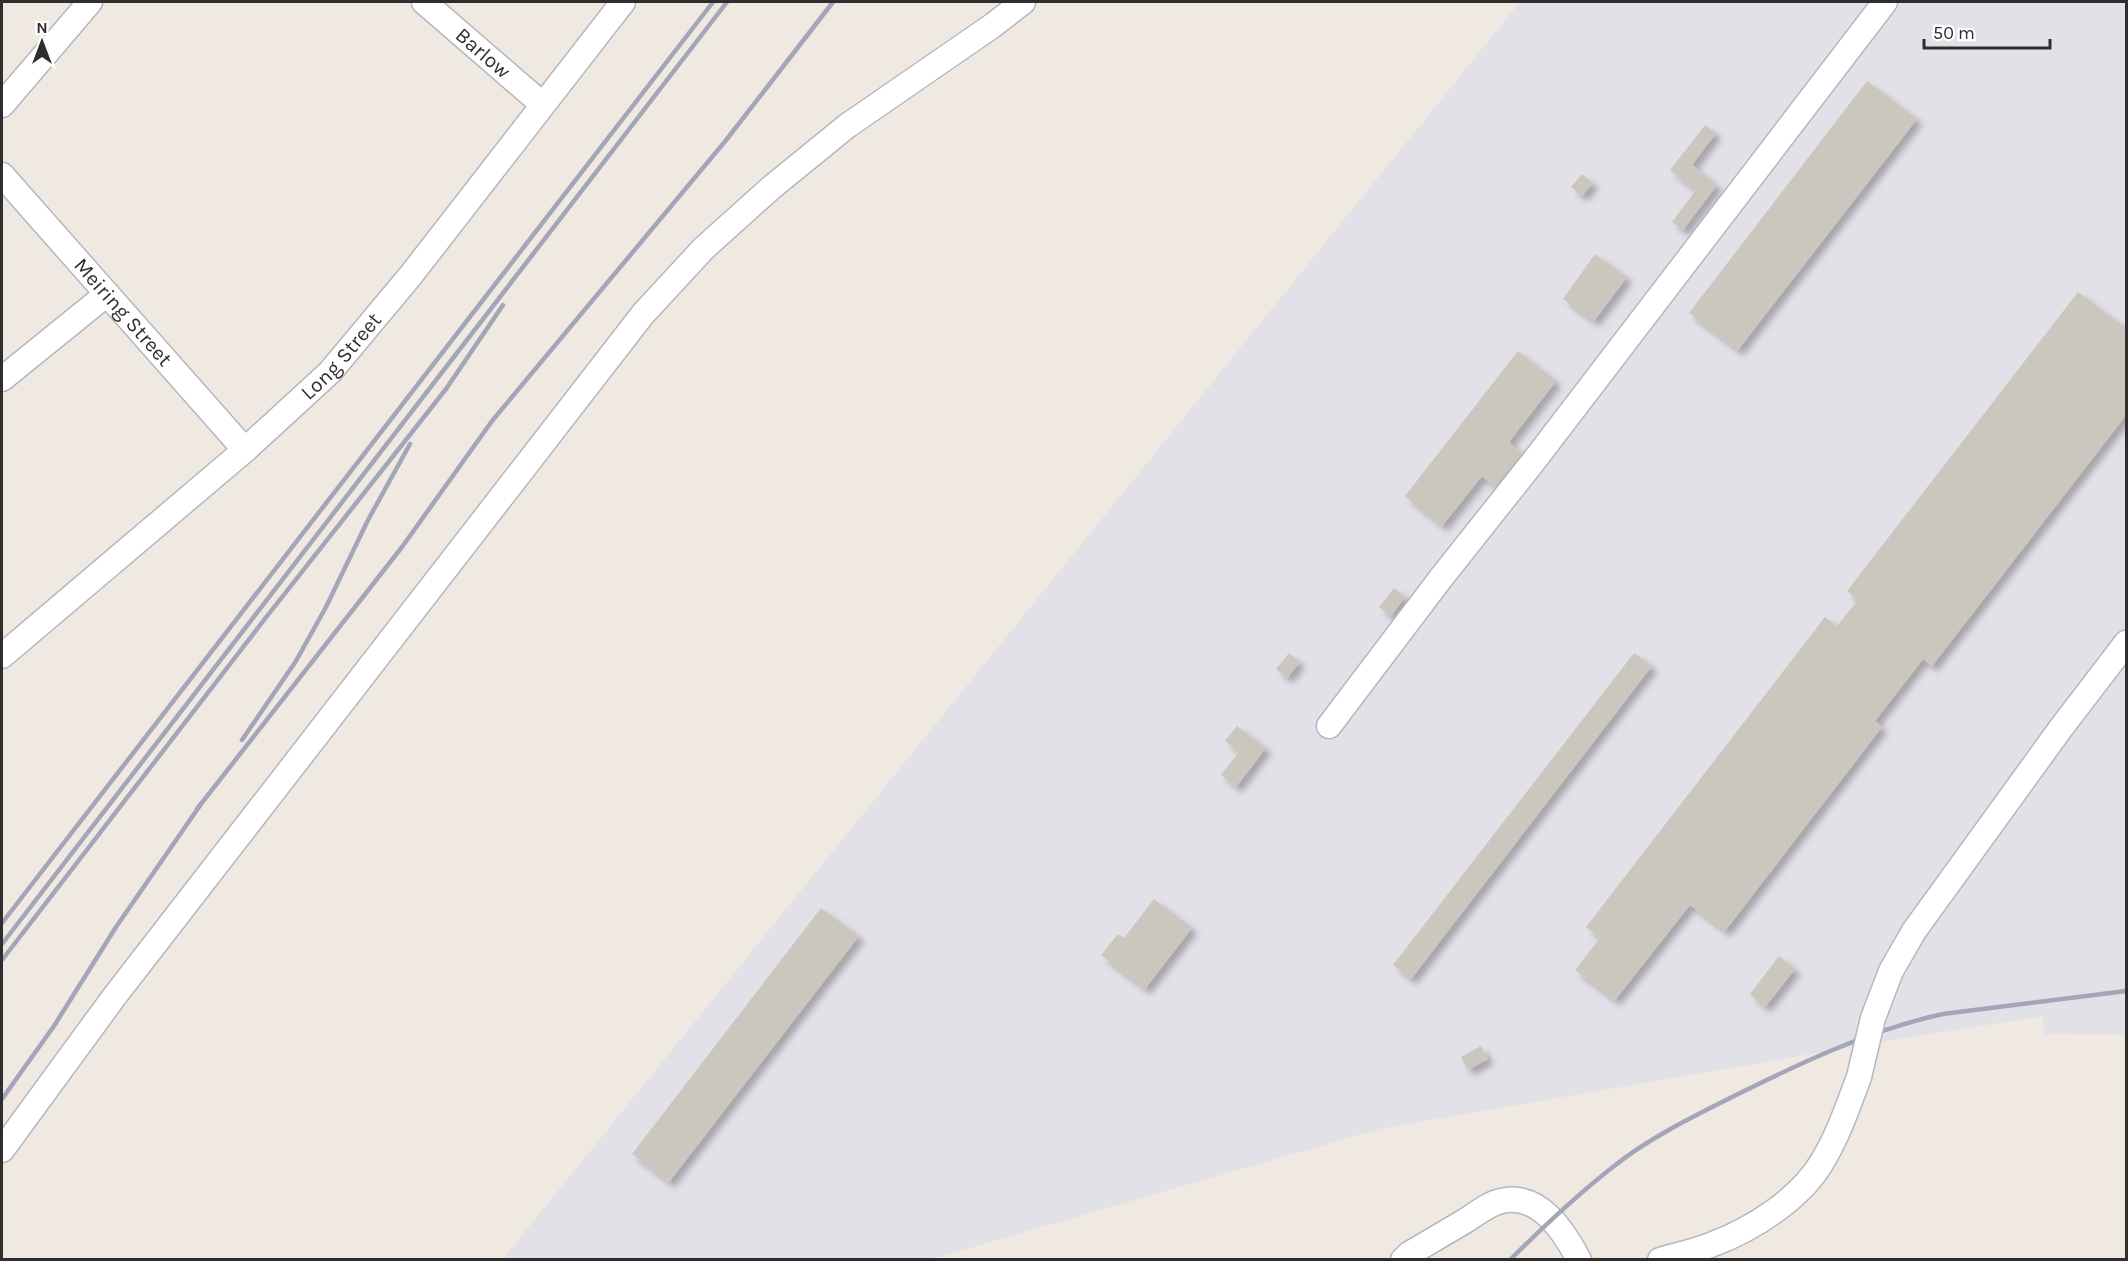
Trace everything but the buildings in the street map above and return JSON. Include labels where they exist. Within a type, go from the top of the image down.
[{"type":"street","points":[[2,105],[90,2]]},
{"type":"street","name":"Barlow","points":[[424,2],[543,104]]},
{"type":"street","name":"Long Street","points":[[2,656],[245,450],[330,372],[411,275],[622,2]]},
{"type":"street","points":[[2,1150],[114,997],[644,314],[703,249],[772,187],[847,126],[1023,2]]},
{"type":"street","points":[[1329,726],[1885,2]]},
{"type":"street","name":"Meiring Street","points":[[2,175],[245,450]]},
{"type":"street","points":[[2,379],[107,294]]},
{"type":"street","points":[[1660,1260],[1713,1245],[1749,1227],[1791,1200],[1821,1164],[1841,1126],[1859,1077],[1873,1018],[1891,970],[1914,930],[2040,756],[2127,643]]},
{"type":"street","points":[[1403,1260],[1494,1204],[1513,1200],[1533,1204],[1552,1219],[1571,1244],[1579,1260]]},
{"type":"shaded area","points":[[1520,2],[2126,2],[2126,1035],[2044,1034],[2043,1016],[1379,1129],[932,1259],[502,1260]]},
{"type":"railway","points":[[2,923],[713,2]]},
{"type":"railway","points":[[2,944],[727,2]]},
{"type":"railway","points":[[197,809],[402,547],[492,421],[727,139],[833,2]]},
{"type":"railway","points":[[2,960],[264,620],[446,389],[503,305]]},
{"type":"railway","points":[[242,740],[296,661],[326,607],[368,520],[410,444]]},
{"type":"railway","points":[[2,1099],[54,1026],[116,927],[201,804]]},
{"type":"railway","points":[[1510,1260],[1581,1193],[1637,1149],[1674,1127],[1776,1075],[1859,1040],[1943,1014],[2126,991]]}]
